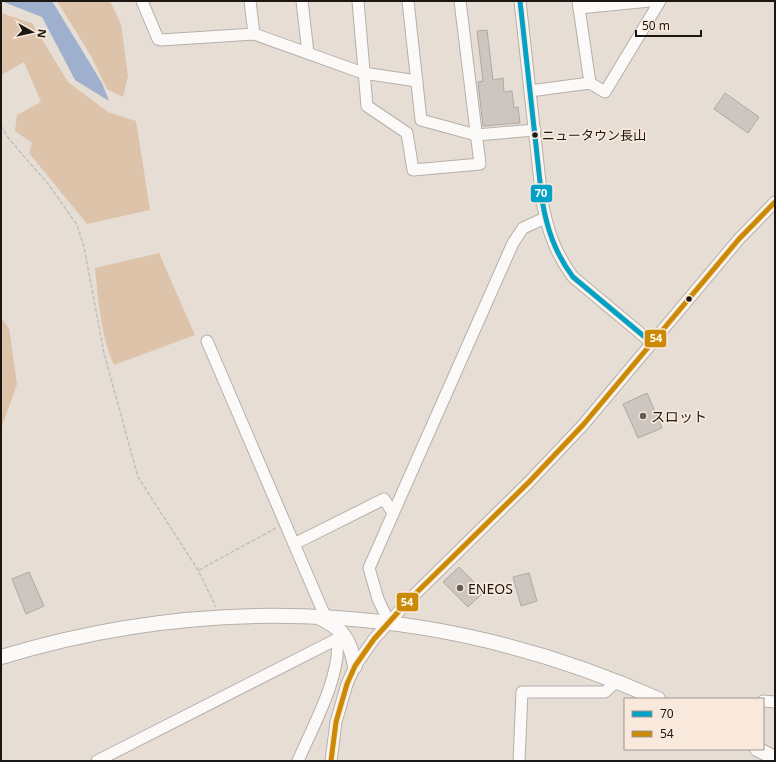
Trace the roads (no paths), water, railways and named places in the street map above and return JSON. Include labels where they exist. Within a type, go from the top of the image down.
[{"type":"main road","points":[[319,616],[343,634],[352,652],[355,666]]},
{"type":"main road","points":[[1,657],[62,640],[125,628],[222,617],[319,616],[389,622],[457,633],[524,650],[617,681],[656,698]]},
{"type":"main road","points":[[760,750],[775,758]]},
{"type":"street","points":[[142,1],[158,39],[161,40],[254,34],[363,73],[417,81]]},
{"type":"street","points":[[250,1],[254,34]]},
{"type":"street","points":[[302,1],[308,53]]},
{"type":"street","points":[[358,1],[367,106],[407,134],[413,170],[480,164],[460,1]]},
{"type":"street","points":[[408,1],[421,120],[476,135],[535,130]]},
{"type":"street","points":[[520,1],[545,218],[552,242],[564,265],[573,277],[652,343]]},
{"type":"street","points":[[590,83],[579,5],[650,1]]},
{"type":"street","points":[[530,91],[590,83],[606,92],[660,1]]},
{"type":"street","points":[[330,761],[336,722],[347,684],[355,666],[366,649],[389,622],[572,436],[739,239],[775,202]]},
{"type":"street","points":[[389,622],[378,599],[369,568],[517,234],[529,224],[545,218]]},
{"type":"street","points":[[207,341],[294,544],[319,616]]},
{"type":"street","points":[[294,544],[384,499],[393,513]]},
{"type":"street","points":[[97,761],[336,639],[338,648],[333,678],[298,761]]},
{"type":"street","points":[[333,678],[347,684]]},
{"type":"street","points":[[519,761],[522,692],[605,692],[617,681]]},
{"type":"street","points":[[764,701],[775,702]]},
{"type":"water","points":[[1,1],[52,1],[102,83],[109,101],[75,80],[42,17]]},
{"type":"place","name":"ニュータウン長山","points":[[535,135]]},
{"type":"place","name":"スロット","points":[[643,416]]},
{"type":"place","name":"ENEOS","points":[[460,588]]}]
